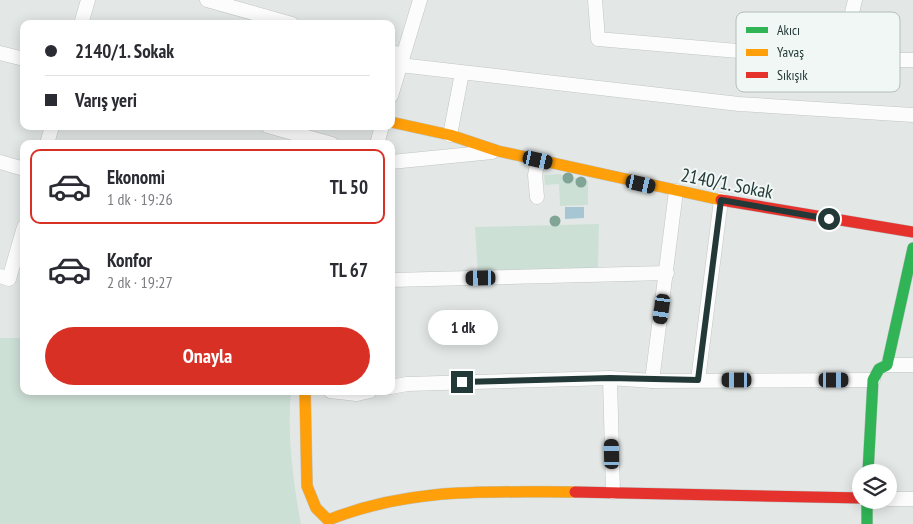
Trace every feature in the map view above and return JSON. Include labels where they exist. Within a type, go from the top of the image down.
[{"type":"street","points":[[83,20],[88,0]]},
{"type":"street","points":[[207,0],[278,20]]},
{"type":"street","points":[[395,74],[398,57],[420,0]]},
{"type":"street","points":[[595,0],[598,39],[736,51]]},
{"type":"street","points":[[0,53],[20,58]]},
{"type":"street","points":[[398,57],[462,73],[739,104],[913,115]]},
{"type":"street","points":[[900,60],[913,60]]},
{"type":"street","points":[[450,135],[462,73]]},
{"type":"street","name":"2140/1. Sokak","points":[[395,123],[450,135],[498,151],[676,191],[913,232]]},
{"type":"street","points":[[282,130],[318,140]]},
{"type":"street","points":[[395,162],[498,151]]},
{"type":"street","points":[[537,198],[535,175],[538,160]]},
{"type":"street","points":[[0,162],[20,167]]},
{"type":"street","points":[[652,381],[676,191]]},
{"type":"street","points":[[698,380],[721,200]]},
{"type":"street","points":[[0,276],[9,278],[20,241]]},
{"type":"street","points":[[887,365],[913,248]]},
{"type":"street","points":[[395,280],[667,273]]},
{"type":"street","points":[[869,464],[874,380],[879,368],[887,365],[913,366]]},
{"type":"street","points":[[395,386],[407,384],[610,378],[652,381],[874,380]]},
{"type":"street","points":[[610,378],[613,492]]},
{"type":"street","points":[[305,395],[308,486],[316,508],[328,522],[350,510],[435,492],[613,492],[852,498]]},
{"type":"street","points":[[897,499],[913,499]]},
{"type":"street","points":[[866,509],[866,524]]},
{"type":"green space","points":[[559,174],[588,181],[588,205],[560,206],[559,184],[545,185],[544,175]]},
{"type":"green space","points":[[599,224],[598,268],[523,270],[478,274],[475,227]]},
{"type":"green space","points":[[0,338],[20,338],[20,395],[291,395],[292,458],[301,524],[0,524]]},
{"type":"water","points":[[565,207],[584,207],[584,218],[565,219]]},
{"type":"traffic: fast","points":[[868,464],[873,380],[879,369],[887,365],[913,248]]},
{"type":"traffic: fast","points":[[867,509],[867,524]]},
{"type":"traffic: slow","points":[[395,123],[450,135],[498,151],[721,200]]},
{"type":"traffic: slow","points":[[305,395],[307,486],[316,508],[328,520],[359,509],[420,497],[480,492],[575,492]]},
{"type":"traffic: jam","points":[[721,200],[913,232]]},
{"type":"traffic: jam","points":[[575,492],[852,498]]},
{"type":"route","points":[[462,382],[610,378],[652,381],[698,380],[721,200],[829,219]]}]
